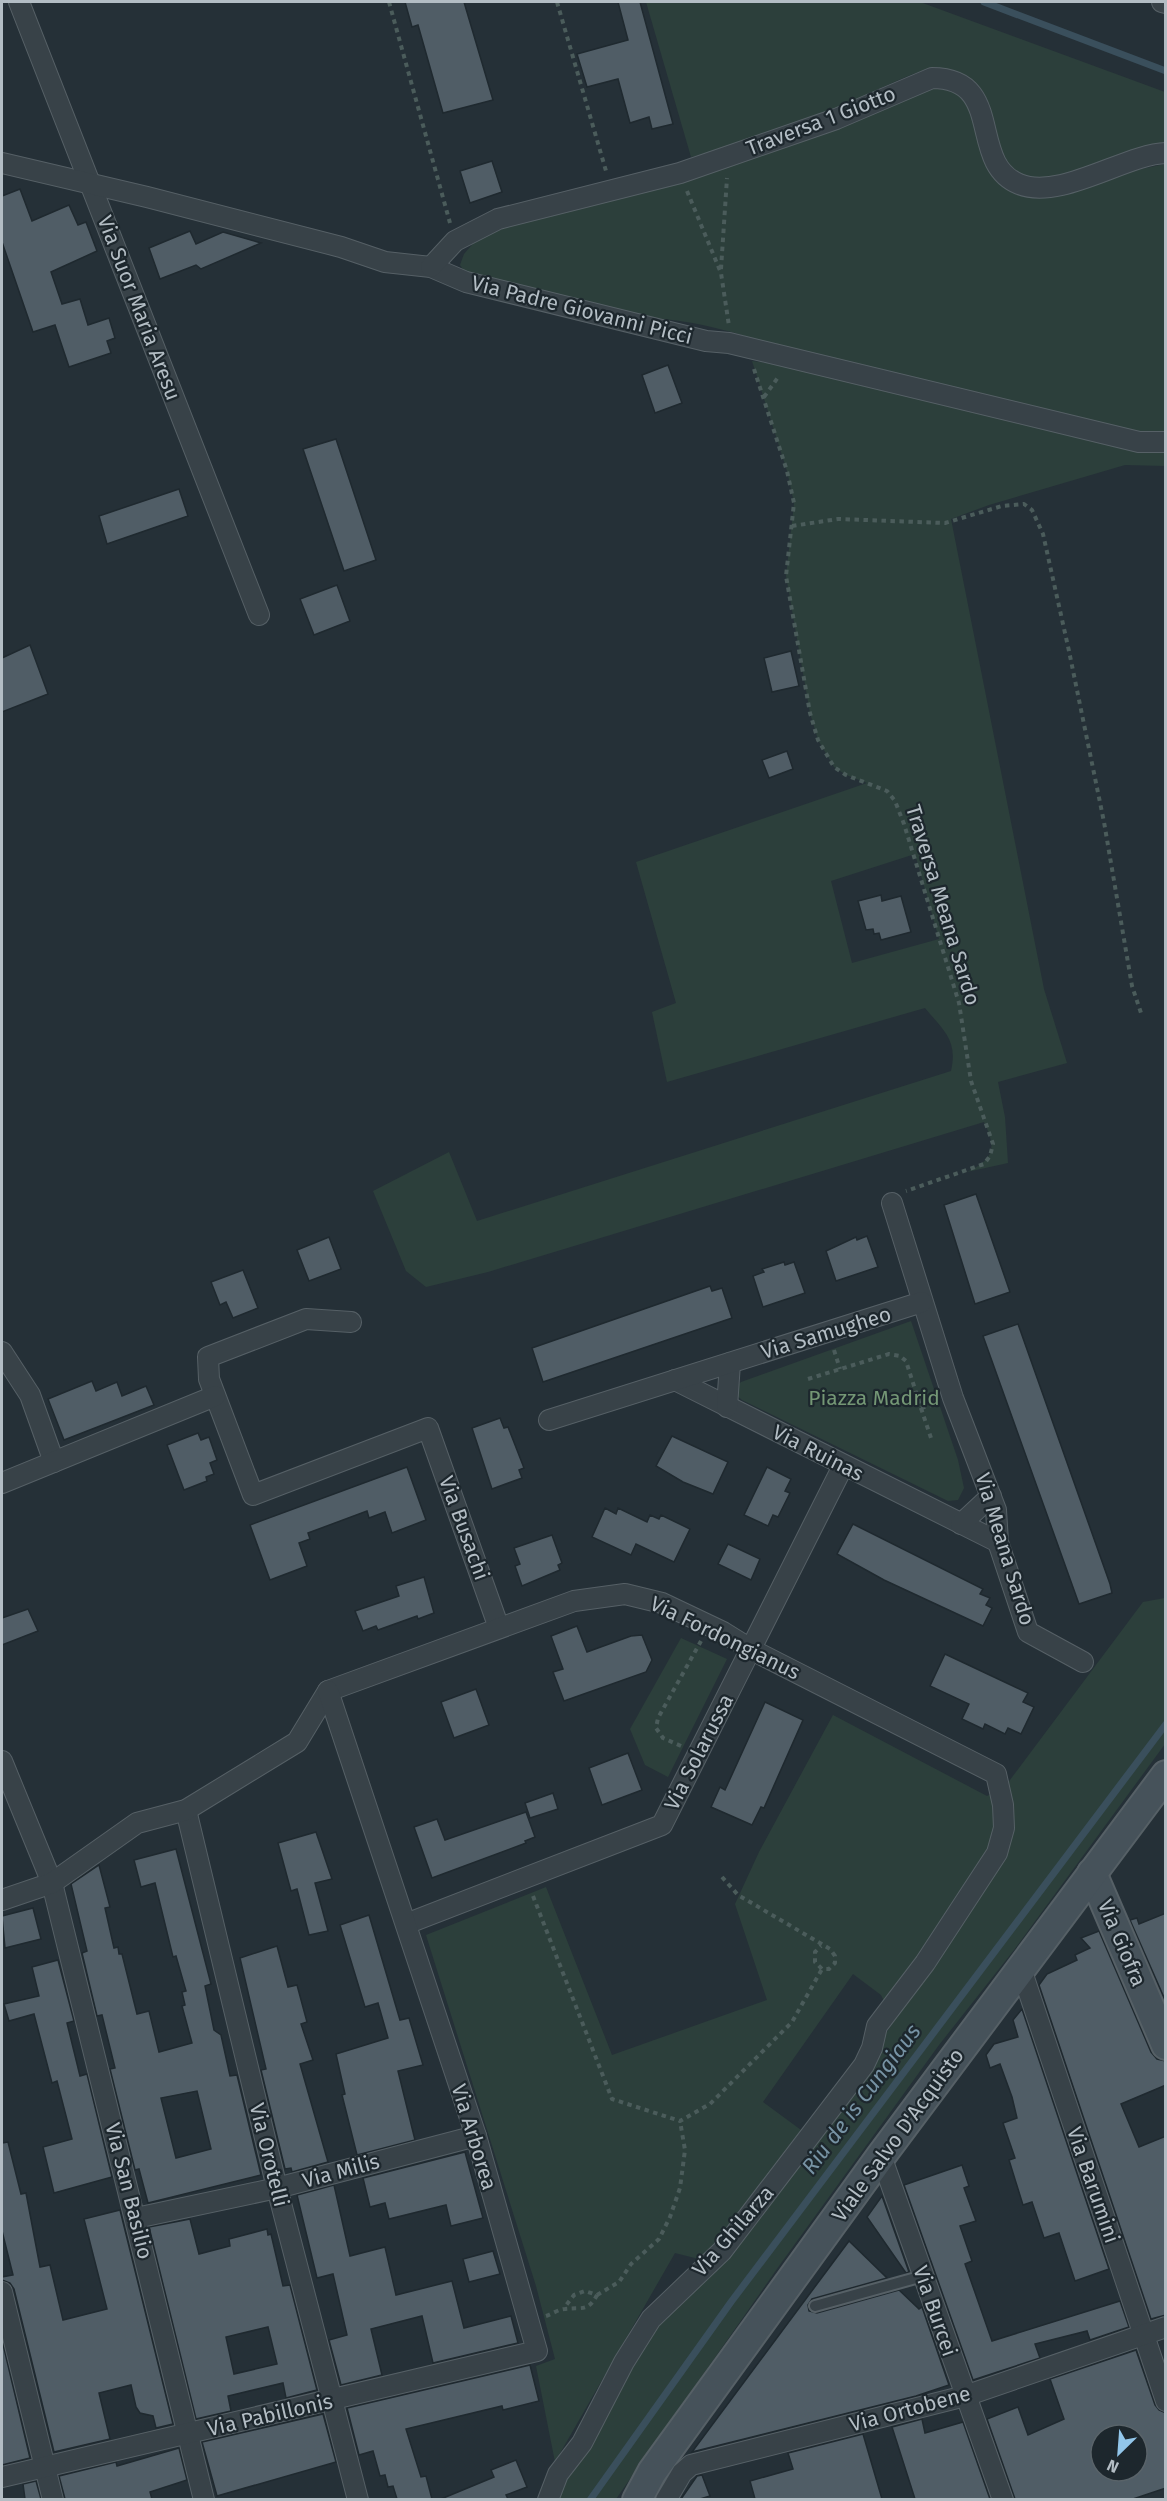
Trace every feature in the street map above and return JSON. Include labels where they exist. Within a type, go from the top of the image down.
[{"type":"street","name":"Via Suor Maria Aresu","points":[[19,2],[259,615]]},
{"type":"street","name":"Traversa 1 Giotto","points":[[431,267],[455,242],[498,219],[680,173],[836,119],[932,78],[948,78],[960,82],[970,91],[982,114],[996,164],[1006,176],[1020,185],[1038,188],[1065,184],[1166,153]]},
{"type":"street","name":"Via Padre Giovanni Picci","points":[[2,163],[341,247],[386,262],[431,267],[466,282],[538,301],[706,341],[738,346],[1139,442],[1166,442]]},
{"type":"street","name":"Via Meana Sardo","points":[[892,1203],[953,1398],[996,1510],[998,1542],[1028,1632],[1083,1662]]},
{"type":"street","name":"Via Samugheo","points":[[549,1420],[922,1302]]},
{"type":"street","points":[[2,1483],[215,1396],[209,1379],[208,1358],[306,1319],[351,1322]]},
{"type":"street","points":[[2,1352],[30,1395],[54,1462]]},
{"type":"street","points":[[727,1407],[730,1363]]},
{"type":"street","name":"Via Ruinas","points":[[675,1380],[998,1542]]},
{"type":"street","name":"Via Busachi","points":[[215,1396],[253,1496],[428,1428],[499,1628]]},
{"type":"street","name":"Via Solarussa","points":[[406,1924],[662,1825],[843,1466]]},
{"type":"street","points":[[962,1524],[991,1496]]},
{"type":"street","name":"Via Fordongianus","points":[[328,1691],[574,1601],[625,1594],[662,1603],[996,1774]]},
{"type":"street","points":[[2,1900],[52,1883],[137,1823],[186,1810],[297,1742],[328,1691]]},
{"type":"street","name":"Via Arborea","points":[[328,1691],[476,2136],[537,2351]]},
{"type":"street","name":"Via San Basilio","points":[[2,1761],[52,1883],[204,2499]]},
{"type":"street","name":"Via Ghilarza","points":[[548,2499],[558,2474],[582,2443],[624,2362],[651,2319],[722,2251],[857,2075],[872,2048],[877,2026],[925,1963],[997,1853],[1004,1828],[1003,1805],[996,1774]]},
{"type":"street","name":"Viale Salvo D'Acquisto","points":[[637,2499],[652,2472],[881,2156],[1166,1775]]},
{"type":"street","name":"Via Orotelli","points":[[186,1810],[277,2188],[358,2499]]},
{"type":"street","name":"Via Giofra","points":[[1092,1873],[1166,2045]]},
{"type":"street","name":"Via Barumini","points":[[1021,1969],[1166,2402]]},
{"type":"street","name":"Via Milis","points":[[136,2218],[277,2188],[476,2136]]},
{"type":"street","name":"Via Burcei","points":[[881,2156],[1003,2499]]},
{"type":"street","points":[[2,2292],[53,2499]]},
{"type":"street","name":"Via Ortobene","points":[[666,2499],[682,2473],[691,2465],[965,2396],[1166,2327]]},
{"type":"street","name":"Via Pabillonis","points":[[2,2477],[537,2351]]},
{"type":"lane","points":[[815,2306],[923,2276]]},
{"type":"path","points":[[389,2],[455,242]]},
{"type":"path","points":[[557,2],[612,189]]},
{"type":"path","points":[[721,273],[727,177],[742,152]]},
{"type":"path","points":[[680,173],[721,273]]},
{"type":"path","name":"Traversa Meana Sardo","points":[[721,273],[738,346],[787,471],[794,503],[786,576],[810,713],[818,740],[834,767],[846,775],[887,790],[895,801],[915,854],[959,1002],[971,1081],[993,1144],[990,1156],[984,1164],[967,1172],[918,1185],[892,1203]]},
{"type":"path","points":[[792,526],[838,519],[945,523],[1002,506],[1024,504],[1032,510],[1043,534],[1067,641],[1104,822],[1132,986],[1141,1013]]},
{"type":"path","points":[[808,1379],[889,1354],[900,1356],[906,1362],[931,1438]]},
{"type":"path","points":[[921,1408],[953,1398]]},
{"type":"path","points":[[698,1754],[663,1738],[656,1728],[658,1718],[709,1626]]},
{"type":"path","points":[[722,1877],[738,1895],[816,1939],[821,1946],[836,1956],[835,1963],[829,1969],[822,1969],[815,1962],[815,1952],[821,1946]]},
{"type":"path","points":[[526,1878],[612,2099],[680,2121],[710,2104],[792,2022],[822,1969]]},
{"type":"path","points":[[564,2308],[583,2310],[592,2305],[597,2295],[619,2282],[631,2264],[659,2239],[680,2188],[686,2150],[680,2121]]},
{"type":"path","points":[[529,2324],[564,2308],[574,2295],[585,2290],[597,2295]]},
{"type":"green space","points":[[646,2],[920,2],[1165,92],[1165,147],[1044,180],[1026,178],[1013,173],[1006,165],[986,103],[957,76],[939,68],[905,77],[842,106],[768,135],[691,157]]},
{"type":"green space","points":[[933,87],[952,89],[968,105],[981,131],[1000,182],[1132,171],[1165,164],[1165,433],[1147,435],[781,348],[716,328],[683,321],[649,318],[466,274],[460,265],[464,254],[483,232]]},
{"type":"green space","points":[[752,361],[805,368],[1165,451],[1165,466],[1125,465],[989,505],[951,519],[1044,989],[1067,1063],[998,1082],[1005,1117],[1008,1163],[967,1172],[988,1158],[991,1139],[984,1122],[488,1272],[426,1287],[406,1271],[373,1191],[449,1152],[477,1221],[951,1071],[953,1051],[948,1036],[925,1008],[667,1082],[652,1012],[676,1003],[636,862],[867,783],[846,775],[834,767],[818,740],[810,713],[786,576],[794,503],[787,471]],"holes":[[[915,854],[939,939],[852,963],[831,881]]]},
{"type":"green space","name":"Piazza Madrid","points":[[911,1321],[958,1460],[964,1488],[958,1500],[948,1501],[736,1395],[737,1386],[741,1382]]},
{"type":"green space","points":[[1165,1598],[1165,1744],[1014,1950],[939,2045],[779,2266],[616,2499],[556,2499],[562,2478],[647,2337],[703,2267],[699,2259],[675,2253],[555,2462],[536,2366],[555,2359],[536,2286],[426,1935],[546,1887],[612,2055],[767,2000],[735,1904],[759,1852],[833,1715],[987,1796],[1004,1788],[1143,1602]],"holes":[[[853,1974],[881,1995],[894,2021],[816,2141],[763,2102]]]},
{"type":"green space","points":[[681,1638],[727,1659],[668,1777],[645,1765],[630,1729]]},
{"type":"building","points":[[405,2],[464,2],[493,100],[443,113],[418,25],[412,27]]},
{"type":"building","points":[[618,2],[640,2],[673,124],[652,129],[649,117],[630,123],[618,79],[587,87],[577,54],[628,40]]},
{"type":"building","points":[[492,161],[502,192],[470,203],[460,171]]},
{"type":"building","points":[[20,189],[32,221],[69,205],[78,225],[86,222],[97,251],[51,272],[62,304],[80,299],[88,325],[109,318],[115,338],[107,341],[111,353],[69,367],[55,325],[33,332],[2,242],[2,196]]},
{"type":"building","points":[[190,231],[196,244],[223,232],[261,243],[201,269],[196,265],[160,279],[149,248]]},
{"type":"building","points":[[668,365],[682,403],[655,413],[642,375]]},
{"type":"building","points":[[336,439],[376,560],[344,571],[303,449]]},
{"type":"building","points":[[179,489],[188,516],[107,544],[99,516]]},
{"type":"building","points":[[337,585],[350,621],[314,635],[300,599]]},
{"type":"building","points":[[30,645],[48,694],[2,712],[2,658]]},
{"type":"building","points":[[791,651],[799,686],[772,692],[764,658]]},
{"type":"building","points":[[787,751],[793,769],[769,778],[762,760]]},
{"type":"building","points":[[881,895],[882,901],[901,896],[911,932],[881,940],[879,933],[874,934],[873,929],[866,930],[858,901]]},
{"type":"building","points":[[976,1194],[1010,1292],[975,1304],[944,1205]]},
{"type":"building","points":[[867,1236],[878,1267],[836,1281],[826,1251],[856,1237],[857,1240]]},
{"type":"building","points":[[329,1237],[341,1269],[309,1281],[297,1250]]},
{"type":"building","points":[[784,1262],[785,1265],[794,1262],[805,1293],[763,1307],[753,1276],[764,1272],[762,1269]]},
{"type":"building","points":[[243,1270],[258,1308],[233,1318],[226,1302],[220,1305],[211,1282]]},
{"type":"building","points":[[710,1286],[712,1291],[722,1288],[732,1318],[543,1382],[532,1348]]},
{"type":"building","points":[[1018,1324],[1112,1593],[1079,1604],[983,1336]]},
{"type":"building","points":[[92,1381],[96,1391],[117,1382],[122,1396],[146,1386],[154,1405],[64,1440],[48,1399]]},
{"type":"building","points":[[500,1418],[504,1428],[508,1427],[524,1468],[519,1470],[522,1478],[492,1489],[472,1428]]},
{"type":"building","points":[[198,1433],[201,1440],[209,1437],[217,1460],[210,1463],[214,1474],[206,1477],[207,1481],[184,1490],[167,1445]]},
{"type":"building","points":[[672,1436],[728,1462],[713,1494],[683,1482],[656,1466]]},
{"type":"building","points":[[407,1467],[426,1520],[392,1533],[385,1512],[369,1518],[367,1511],[308,1533],[310,1539],[299,1543],[307,1566],[270,1580],[250,1525]]},
{"type":"building","points":[[767,1467],[791,1479],[785,1491],[790,1493],[778,1517],[773,1515],[768,1526],[744,1515]]},
{"type":"building","points":[[605,1508],[616,1514],[618,1508],[647,1522],[650,1515],[659,1519],[661,1515],[690,1529],[674,1562],[636,1544],[631,1555],[592,1537]]},
{"type":"building","points":[[853,1524],[983,1589],[980,1594],[990,1598],[986,1605],[992,1608],[983,1626],[884,1580],[837,1554]]},
{"type":"building","points":[[552,1535],[562,1563],[558,1565],[560,1570],[522,1586],[515,1566],[520,1564],[514,1548]]},
{"type":"building","points":[[728,1544],[760,1559],[751,1580],[718,1564]]},
{"type":"building","points":[[424,1577],[434,1613],[418,1619],[417,1616],[378,1630],[376,1626],[363,1631],[355,1611],[399,1596],[396,1586]]},
{"type":"building","points":[[28,1609],[38,1631],[2,1645],[2,1618]]},
{"type":"building","points":[[577,1626],[587,1652],[631,1636],[642,1635],[652,1660],[646,1672],[564,1701],[553,1672],[563,1669],[551,1636]]},
{"type":"building","points":[[945,1654],[1028,1693],[1023,1702],[1034,1707],[1021,1734],[1008,1728],[1005,1734],[985,1724],[983,1729],[962,1719],[969,1704],[930,1686]]},
{"type":"building","points":[[476,1689],[489,1725],[454,1738],[441,1702]]},
{"type":"building","points":[[765,1702],[803,1720],[764,1808],[761,1807],[752,1825],[711,1807],[720,1787],[725,1790]]},
{"type":"building","points":[[628,1753],[642,1790],[602,1805],[589,1768]]},
{"type":"building","points":[[553,1793],[558,1809],[530,1818],[525,1803]]},
{"type":"building","points":[[526,1812],[535,1837],[525,1841],[526,1843],[432,1878],[414,1827],[437,1819],[445,1840]]},
{"type":"building","points":[[316,1832],[332,1879],[315,1883],[328,1931],[309,1935],[297,1889],[291,1891],[278,1843]]},
{"type":"building","points":[[176,1849],[211,1984],[205,1986],[214,2030],[221,2035],[230,2076],[237,2075],[261,2175],[148,2203],[139,2169],[135,2170],[110,2069],[115,2068],[102,2015],[97,2016],[82,1953],[87,1951],[71,1884],[99,1865],[110,1907],[105,1908],[114,1948],[118,1947],[119,1954],[122,1954],[137,2014],[149,2011],[159,2052],[192,2043],[182,2006],[185,2005],[182,1992],[186,1991],[176,1956],[173,1957],[155,1883],[141,1887],[134,1860]],"holes":[[[197,2091],[211,2149],[176,2158],[161,2098]]]},
{"type":"building","points":[[33,1908],[41,1939],[5,1948],[2,1916]]},
{"type":"building","points":[[1166,1913],[1166,2002],[1130,1920],[1137,1918],[1139,1924]]},
{"type":"building","points":[[369,1915],[400,2020],[409,2018],[423,2065],[398,2071],[415,2140],[357,2155],[342,2095],[345,2094],[336,2054],[388,2038],[378,2003],[365,2007],[340,1925]]},
{"type":"building","points":[[1099,1931],[1151,2052],[1157,2059],[1166,2061],[1166,2085],[1121,2104],[1139,2147],[1166,2136],[1166,2315],[1151,2319],[1039,1985],[1047,1974],[1077,1960],[1075,1955],[1090,1948],[1081,1938]]},
{"type":"building","points":[[277,1946],[288,1987],[297,1985],[307,2022],[301,2024],[313,2060],[300,2064],[328,2162],[292,2172],[291,2168],[285,2169],[261,2070],[266,2069],[240,1958]]},
{"type":"building","points":[[58,1960],[74,2021],[67,2023],[80,2076],[87,2074],[112,2177],[54,2193],[43,2147],[72,2139],[57,2081],[52,2083],[34,2014],[9,2021],[4,2004],[39,1996],[32,1967]]},
{"type":"building","points":[[1022,2009],[1109,2269],[1075,2281],[1059,2233],[1044,2238],[1032,2202],[1023,2205],[1009,2160],[1015,2158],[1003,2123],[1017,2118],[1012,2097],[1000,2064],[990,2068],[986,2055],[994,2044],[1018,2037],[1013,2020]]},
{"type":"building","points":[[8,2142],[21,2194],[26,2193],[40,2267],[50,2265],[63,2320],[107,2309],[84,2219],[120,2210],[173,2424],[156,2428],[153,2416],[140,2413],[136,2407],[131,2385],[99,2393],[110,2439],[54,2452],[14,2289],[10,2283],[2,2280],[2,2277],[13,2275],[2,2231],[2,2143]]},
{"type":"building","points":[[465,2152],[483,2218],[451,2226],[446,2205],[389,2219],[385,2203],[370,2207],[363,2178]]},
{"type":"building","points":[[962,2165],[969,2186],[964,2188],[976,2221],[960,2226],[972,2261],[965,2264],[992,2341],[1120,2301],[1129,2327],[1090,2340],[1087,2331],[1035,2344],[1040,2358],[973,2380],[904,2185]]},
{"type":"building","points":[[334,2185],[350,2256],[385,2247],[396,2295],[452,2281],[464,2328],[511,2316],[518,2343],[433,2363],[422,2316],[371,2329],[382,2375],[341,2385],[329,2340],[347,2335],[333,2274],[317,2278],[297,2195]]},
{"type":"building","points":[[882,2196],[909,2272],[906,2273],[867,2217]]},
{"type":"building","points":[[190,2219],[199,2254],[230,2246],[229,2239],[267,2229],[268,2235],[271,2234],[283,2286],[290,2285],[317,2390],[286,2398],[283,2383],[228,2396],[231,2411],[196,2419],[149,2227]],"holes":[[[268,2327],[277,2364],[234,2374],[226,2337]]]},
{"type":"building","points":[[849,2241],[887,2278],[812,2299],[808,2305],[809,2311],[817,2313],[899,2290],[919,2309],[922,2307],[949,2385],[916,2396],[692,2452]]},
{"type":"building","points":[[493,2251],[500,2274],[469,2282],[463,2259]]},
{"type":"building","points":[[2,2340],[30,2458],[2,2465]]},
{"type":"building","points":[[1136,2350],[1155,2405],[1166,2413],[1166,2488],[1133,2499],[1015,2499],[987,2419],[1018,2407],[1028,2435],[1064,2419],[1050,2379]]},
{"type":"building","points":[[530,2365],[539,2401],[503,2410],[502,2406],[406,2429],[421,2477],[426,2476],[432,2499],[397,2499],[393,2486],[388,2487],[385,2475],[380,2476],[373,2451],[359,2455],[347,2408]]},
{"type":"building","points":[[323,2414],[336,2462],[217,2496],[202,2442]]},
{"type":"building","points":[[922,2419],[925,2433],[963,2422],[990,2499],[915,2499],[892,2427]]},
{"type":"building","points":[[863,2434],[882,2499],[755,2499],[750,2481],[793,2469],[788,2453]]},
{"type":"building","points":[[179,2448],[187,2480],[150,2492],[152,2499],[65,2499],[59,2476],[116,2462],[117,2466]]},
{"type":"building","points":[[516,2460],[527,2487],[506,2495],[508,2499],[441,2499],[494,2477],[491,2470]]},
{"type":"building","points":[[702,2475],[710,2496],[700,2499],[681,2499],[697,2476]]},
{"type":"building","points":[[36,2481],[41,2499],[25,2499],[23,2484]]},
{"type":"waterway","points":[[984,2],[1166,71]]},
{"type":"waterway","name":"Riu de is Cungiaus","points":[[590,2500],[731,2302],[1166,1724]]}]
